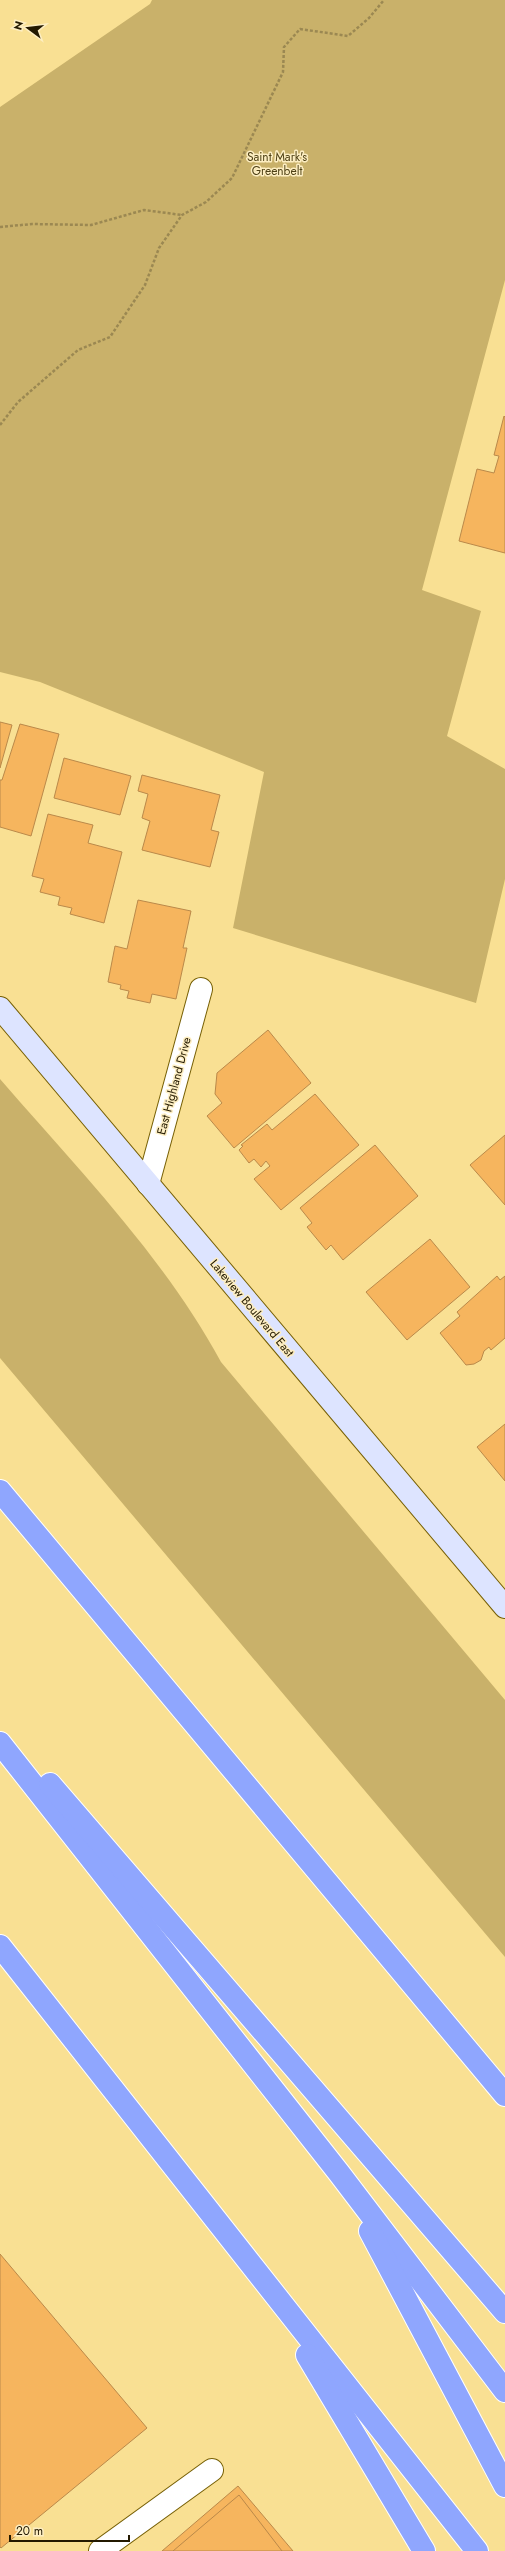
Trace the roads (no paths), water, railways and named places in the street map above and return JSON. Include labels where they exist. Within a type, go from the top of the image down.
[{"type":"highway","points":[[0,1491],[503,2094]]},
{"type":"highway","points":[[0,1726],[505,2312]]},
{"type":"highway","points":[[0,1743],[339,2173],[505,2391]]},
{"type":"highway","points":[[0,1946],[477,2551]]},
{"type":"highway","points":[[339,2173],[505,2486]]},
{"type":"highway","points":[[261,2278],[424,2551]]},
{"type":"street","name":"East Highland Drive","points":[[148,1184],[201,989]]},
{"type":"street","name":"Lakeview Boulevard East","points":[[0,1008],[505,1607]]},
{"type":"street","points":[[100,2551],[212,2470]]},
{"type":"park label","name":"Saint Mark's Greenbelt","points":[[277,164]]}]
